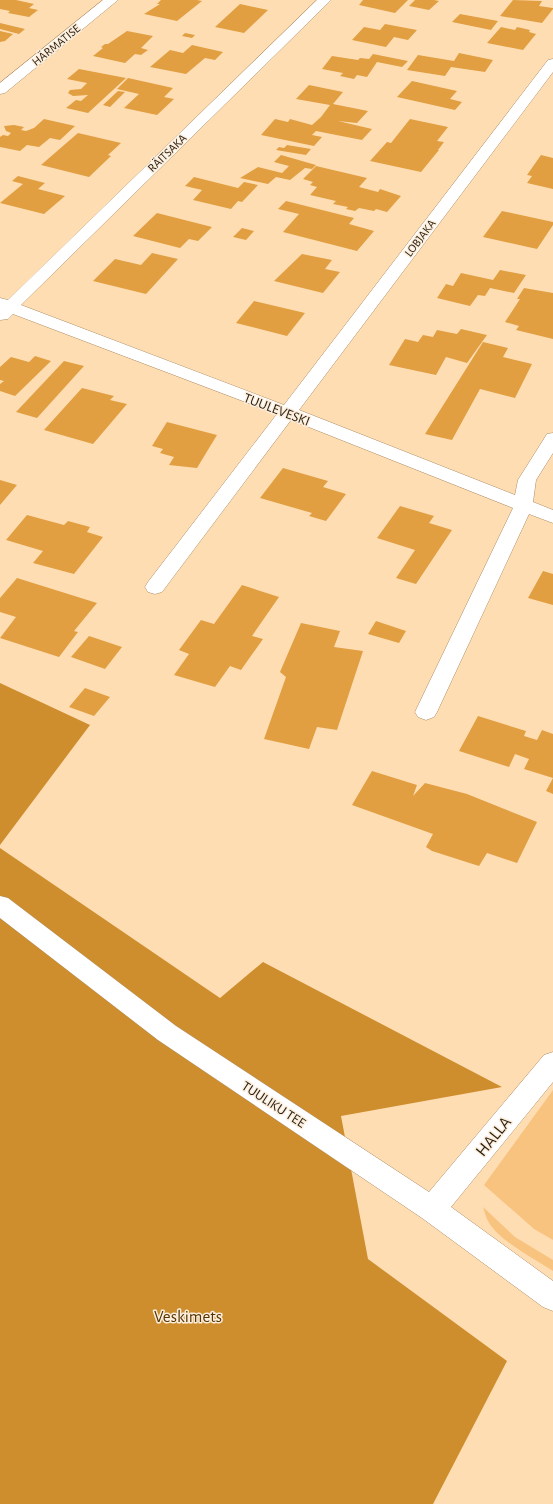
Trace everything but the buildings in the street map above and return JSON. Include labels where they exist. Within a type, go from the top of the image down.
[{"type":"street","name":"HÄRMATISE","points":[[0,90],[111,0]]},
{"type":"street","name":"RÄITSAKA","points":[[3,309],[324,0]]},
{"type":"street","name":"LOBJAKA","points":[[154,587],[553,64]]},
{"type":"street","name":"TUULEVESKI","points":[[3,309],[287,412],[553,517]]},
{"type":"street","points":[[426,712],[523,506],[527,480],[553,438]]},
{"type":"street","name":"TUULIKU TEE","points":[[0,905],[167,1033],[432,1209],[553,1298]]},
{"type":"street","name":"HALLA","points":[[432,1209],[553,1063]]},
{"type":"shaded area","points":[[553,1090],[553,1240],[534,1229],[484,1185]]},
{"type":"shaded area","points":[[483,1207],[515,1237],[553,1260],[553,1271],[512,1245],[497,1233],[485,1215]]},
{"type":"green space","points":[[0,683],[90,725],[0,845]]},
{"type":"green space","name":"Veskimets","points":[[0,848],[220,998],[263,962],[502,1087],[341,1116],[368,1259],[507,1361],[433,1504],[0,1504]]}]
